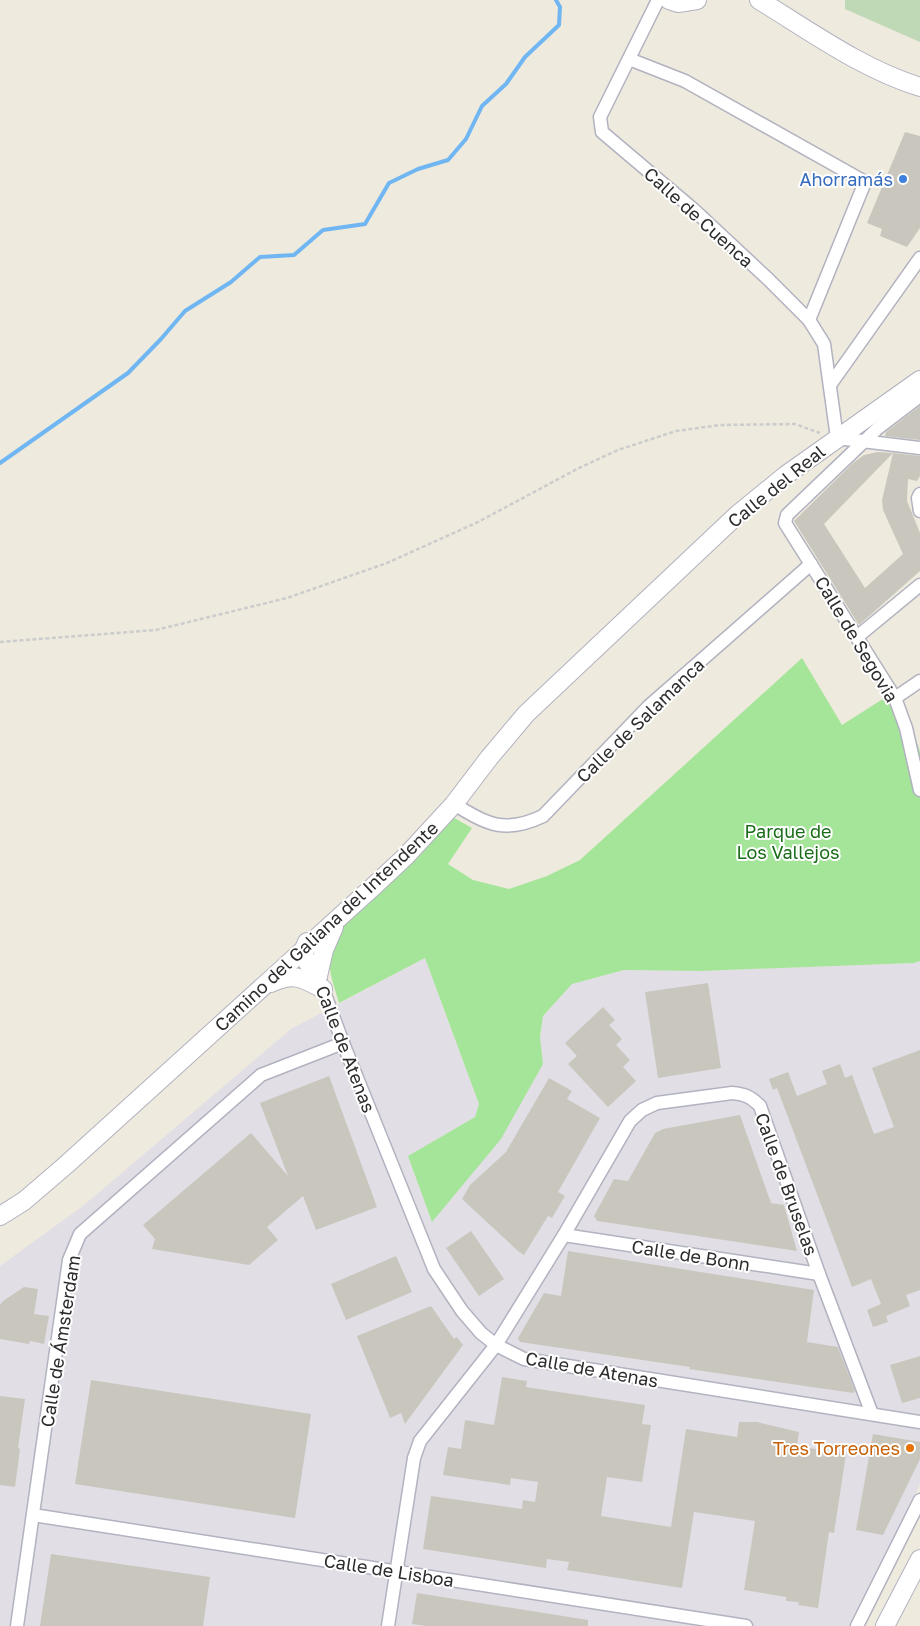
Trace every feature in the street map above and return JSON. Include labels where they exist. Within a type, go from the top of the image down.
[{"type":"street","name":"Calle de Cuenca","points":[[658,0],[600,117],[602,132],[693,209],[809,320],[824,344],[836,438]]},
{"type":"street","points":[[669,0],[678,3],[697,0]]},
{"type":"street","points":[[759,0],[870,66],[920,87]]},
{"type":"street","points":[[629,59],[685,81],[865,182],[809,320]]},
{"type":"street","points":[[830,385],[920,258]]},
{"type":"street","name":"Calle del Real","points":[[641,604],[737,515],[786,475],[920,380]]},
{"type":"street","points":[[863,441],[920,396]]},
{"type":"street","points":[[836,438],[920,448]]},
{"type":"street","name":"Calle de Segovia","points":[[863,441],[787,515],[785,523],[895,698],[906,728],[920,790]]},
{"type":"street","points":[[920,494],[918,498],[920,511]]},
{"type":"street","name":"Calle de Salamanca","points":[[454,804],[479,819],[511,826],[528,823],[543,816],[649,706],[811,564]]},
{"type":"street","points":[[857,637],[920,585]]},
{"type":"street","name":"Camino del Galiana del Intendente","points":[[0,1216],[24,1201],[59,1171],[266,986],[406,856],[454,804],[526,714],[641,604]]},
{"type":"street","name":"Camino del Galiana del Intendente","points":[[0,1212],[34,1185],[411,837],[522,708],[590,646],[641,604]]},
{"type":"street","points":[[895,698],[920,681]]},
{"type":"street","points":[[321,983],[304,958],[304,951],[308,941],[396,860],[411,837]]},
{"type":"street","points":[[321,983],[328,939],[336,922]]},
{"type":"street","points":[[272,965],[283,962],[294,953],[304,951]]},
{"type":"street","points":[[266,986],[280,979],[298,976],[321,983]]},
{"type":"street","name":"Calle de Atenas","points":[[321,983],[343,1043],[434,1269],[462,1311],[481,1333],[496,1345],[524,1359],[920,1422]]},
{"type":"street","name":"Calle de Ámsterdam","points":[[17,1626],[69,1260],[80,1234],[260,1075],[343,1043]]},
{"type":"street","name":"Calle de Bruselas","points":[[388,1626],[414,1458],[420,1441],[496,1345],[564,1236],[630,1120],[642,1110],[657,1103],[732,1093],[752,1098],[760,1106],[819,1274],[872,1414]]},
{"type":"street","name":"Calle de Bonn","points":[[564,1236],[819,1274]]},
{"type":"street","points":[[857,1626],[920,1500]]},
{"type":"street","name":"Calle de Lisboa","points":[[33,1515],[746,1626]]},
{"type":"street","points":[[884,1626],[920,1559]]},
{"type":"path","points":[[0,642],[156,630],[288,598],[387,563],[478,522],[579,468],[618,450],[676,431],[720,425],[794,424],[836,438]]},
{"type":"shaded area","points":[[425,958],[479,1104],[475,1117],[408,1156],[432,1222],[543,1064],[540,1037],[543,1016],[572,984],[624,970],[700,971],[914,963],[920,961],[920,1484],[851,1626],[0,1626],[0,1266],[83,1206],[291,1029]]},
{"type":"green space","points":[[845,0],[920,0],[920,42],[845,9]]},
{"type":"green space","name":"Parque de Los Vallejos","points":[[802,658],[842,725],[886,697],[911,724],[920,752],[920,961],[914,963],[700,971],[624,970],[572,984],[543,1016],[540,1037],[543,1064],[501,1139],[432,1222],[408,1156],[475,1117],[479,1104],[425,958],[339,1003],[330,966],[331,949],[337,928],[449,815],[472,828],[448,864],[473,880],[509,889],[547,876],[580,860]]},
{"type":"building","name":"Ahorramás","points":[[905,132],[920,136],[920,228],[907,247],[880,236],[882,229],[867,223]]},
{"type":"building","points":[[920,406],[920,440],[885,436],[886,432]]},
{"type":"building","points":[[878,452],[893,453],[920,456],[920,476],[917,481],[908,479],[907,501],[920,533],[920,571],[859,625],[794,521],[853,463],[864,455]],"holes":[[[893,453],[882,500],[883,510],[903,554],[865,588],[824,524]]]},
{"type":"building","points":[[708,983],[721,1068],[658,1078],[645,992]]},
{"type":"building","points":[[603,1007],[615,1020],[609,1025],[622,1039],[616,1045],[630,1060],[623,1067],[636,1081],[608,1107],[568,1064],[577,1056],[565,1043]]},
{"type":"building","points":[[920,1050],[920,1290],[906,1295],[910,1306],[886,1316],[888,1322],[873,1327],[867,1310],[881,1304],[871,1279],[852,1287],[777,1088],[773,1090],[769,1079],[788,1072],[797,1096],[827,1084],[822,1071],[840,1064],[845,1078],[852,1075],[874,1134],[894,1127],[872,1068]]},
{"type":"building","points":[[329,1076],[377,1207],[316,1230],[303,1196],[267,1227],[278,1240],[249,1265],[152,1249],[155,1239],[143,1225],[251,1133],[288,1176],[260,1103]]},
{"type":"building","points":[[549,1078],[572,1091],[567,1099],[600,1118],[558,1192],[565,1196],[552,1218],[548,1216],[524,1255],[462,1199],[470,1185],[506,1152]]},
{"type":"building","points":[[740,1115],[771,1203],[784,1205],[797,1251],[597,1221],[594,1216],[614,1179],[628,1181],[655,1133],[663,1129]]},
{"type":"building","points":[[471,1231],[504,1279],[479,1296],[446,1248]]},
{"type":"building","points":[[568,1251],[814,1290],[807,1342],[838,1347],[855,1391],[853,1393],[520,1342],[518,1338],[544,1293],[561,1296]]},
{"type":"building","points":[[396,1256],[412,1292],[346,1320],[331,1284]]},
{"type":"building","points":[[24,1287],[38,1289],[34,1314],[49,1316],[44,1344],[30,1341],[29,1344],[0,1339],[0,1305]]},
{"type":"building","points":[[431,1306],[454,1339],[457,1337],[463,1345],[405,1424],[401,1413],[390,1418],[357,1336]]},
{"type":"building","points":[[920,1356],[920,1398],[902,1403],[890,1365]]},
{"type":"building","points":[[502,1377],[527,1381],[526,1387],[645,1405],[642,1424],[651,1425],[642,1482],[607,1477],[601,1516],[671,1527],[686,1429],[737,1437],[739,1422],[757,1422],[799,1432],[797,1446],[846,1454],[834,1533],[829,1532],[818,1608],[798,1605],[799,1602],[786,1601],[786,1597],[744,1590],[755,1521],[694,1512],[682,1588],[567,1570],[569,1562],[547,1559],[546,1568],[423,1549],[431,1496],[522,1509],[523,1500],[535,1502],[538,1482],[511,1478],[510,1485],[443,1475],[448,1447],[461,1449],[465,1420],[494,1425]]},
{"type":"building","points":[[91,1380],[311,1414],[295,1518],[75,1484]]},
{"type":"building","points":[[0,1396],[25,1399],[15,1487],[0,1485]]},
{"type":"building","points":[[873,1434],[920,1442],[920,1459],[883,1535],[856,1530]]},
{"type":"building","points":[[51,1554],[210,1577],[203,1626],[40,1626]]},
{"type":"building","points":[[417,1593],[588,1620],[588,1626],[426,1626],[412,1624]]},
{"type":"waterway","points":[[0,463],[128,373],[185,311],[231,282],[260,257],[294,255],[323,230],[365,224],[389,183],[418,169],[448,160],[466,139],[482,106],[506,84],[525,57],[559,25],[560,7],[556,0]]},
{"type":"place","name":"Ahorramás","points":[[903,179]]},
{"type":"place","name":"Tres Torreones","points":[[910,1448]]}]
